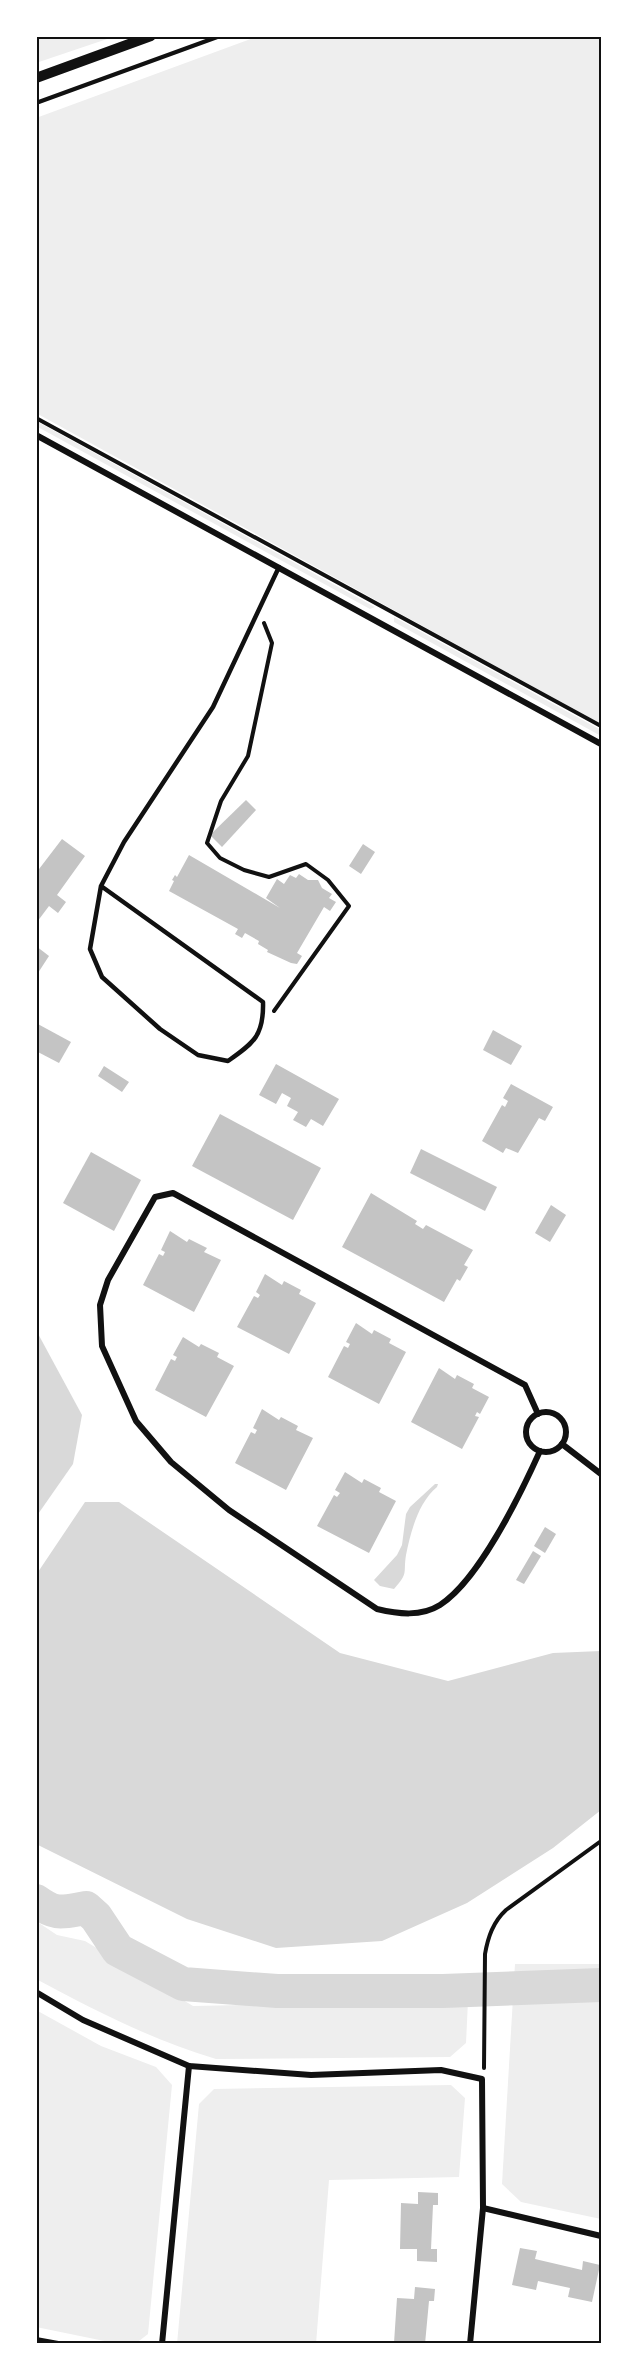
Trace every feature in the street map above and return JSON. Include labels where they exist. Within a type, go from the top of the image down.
[{"type":"street","points":[[36,78],[151,36]]},
{"type":"street","points":[[36,435],[601,744]]},
{"type":"street","points":[[538,1414],[525,1385],[173,1193],[155,1197],[108,1280],[100,1305],[102,1346],[136,1421],[171,1462],[229,1510],[377,1609],[403,1616],[439,1606],[465,1582],[521,1492],[540,1451]]},
{"type":"street","points":[[550,1412],[560,1417],[566,1428],[562,1444],[548,1452],[540,1451],[530,1443],[526,1429],[532,1418],[538,1414],[550,1412]]},
{"type":"street","points":[[562,1444],[601,1474]]},
{"type":"street","points":[[36,1992],[83,2020],[189,2066],[311,2074],[441,2070],[482,2079],[483,2208],[470,2344]]},
{"type":"street","points":[[162,2344],[189,2066]]},
{"type":"street","points":[[483,2208],[601,2236]]},
{"type":"street","points":[[36,2340],[58,2344]]},
{"type":"lane","points":[[101,886],[263,1002],[264,1025],[247,1048],[228,1061],[198,1055],[160,1029],[102,977],[90,949],[101,886],[124,842],[213,707],[279,567]]},
{"type":"path","points":[[36,103],[220,36]]},
{"type":"path","points":[[36,418],[601,726]]},
{"type":"path","points":[[259,611],[272,644],[264,687],[248,756],[221,801],[207,843],[220,858],[244,870],[269,877],[306,864],[328,880],[349,906],[264,1025]]},
{"type":"path","points":[[482,2079],[486,2027],[484,1971],[487,1939],[500,1916],[601,1841]]},
{"type":"shaded area","points":[[36,36],[116,36],[36,63]]},
{"type":"shaded area","points":[[259,36],[601,36],[601,724],[36,413],[36,118]]},
{"type":"shaded area","points":[[36,421],[375,607],[370,609],[36,426]]},
{"type":"shaded area","points":[[394,617],[601,730],[601,736],[394,622]]},
{"type":"shaded area","points":[[36,1330],[82,1415],[73,1464],[36,1517]]},
{"type":"shaded area","points":[[435,1484],[438,1484],[437,1487],[420,1509],[413,1527],[402,1579],[394,1589],[380,1586],[374,1580],[397,1555],[402,1545],[406,1514],[410,1507]]},
{"type":"shaded area","points":[[85,1502],[119,1502],[340,1653],[448,1681],[553,1653],[601,1651],[601,1810],[553,1848],[467,1903],[382,1941],[276,1948],[187,1919],[36,1844],[36,1575]]},
{"type":"shaded area","points":[[36,1921],[57,1935],[85,1941],[193,2006],[468,2001],[466,2043],[450,2057],[216,2059],[146,2034],[36,1979]]},
{"type":"shaded area","points":[[515,1964],[601,1964],[601,2219],[521,2202],[502,2184]]},
{"type":"shaded area","points":[[36,2010],[101,2046],[156,2067],[172,2085],[148,2334],[135,2344],[119,2344],[36,2327]]},
{"type":"shaded area","points":[[451,2085],[465,2098],[459,2177],[329,2180],[316,2344],[177,2344],[199,2104],[214,2089]]},
{"type":"building","points":[[246,800],[256,810],[222,847],[210,835]]},
{"type":"building","points":[[62,839],[85,856],[57,895],[66,902],[58,913],[49,906],[37,922],[36,873]]},
{"type":"building","points":[[363,844],[375,852],[361,874],[349,866]]},
{"type":"building","points":[[189,855],[280,908],[266,898],[277,879],[284,884],[290,875],[296,878],[299,874],[308,880],[318,880],[322,888],[332,894],[329,898],[336,902],[330,911],[324,907],[297,953],[302,956],[297,964],[291,963],[267,952],[268,950],[258,944],[259,941],[245,933],[242,938],[235,934],[238,929],[169,891],[174,881],[172,880],[175,875],[177,877]]},
{"type":"building","points":[[36,946],[49,956],[36,976]]},
{"type":"building","points":[[36,1023],[71,1042],[59,1063],[36,1051]]},
{"type":"building","points":[[493,1030],[522,1046],[511,1065],[483,1050]]},
{"type":"building","points":[[276,1064],[339,1099],[323,1126],[311,1119],[306,1127],[293,1120],[298,1112],[287,1106],[291,1098],[282,1093],[276,1104],[259,1095]]},
{"type":"building","points":[[104,1066],[129,1082],[122,1092],[98,1076]]},
{"type":"building","points":[[511,1084],[553,1107],[545,1121],[539,1118],[518,1153],[506,1148],[503,1153],[482,1141],[502,1105],[505,1107],[508,1101],[503,1098]]},
{"type":"building","points":[[220,1114],[321,1168],[293,1220],[192,1166]]},
{"type":"building","points":[[421,1149],[497,1187],[485,1211],[410,1173]]},
{"type":"building","points":[[91,1152],[141,1180],[114,1231],[63,1203]]},
{"type":"building","points":[[371,1193],[417,1221],[415,1224],[423,1229],[426,1225],[473,1250],[464,1265],[468,1267],[460,1281],[457,1279],[444,1302],[342,1247]]},
{"type":"building","points":[[551,1205],[566,1215],[550,1242],[535,1233]]},
{"type":"building","points":[[170,1231],[187,1242],[189,1239],[207,1248],[204,1252],[221,1260],[194,1312],[143,1285],[159,1254],[163,1256],[165,1252],[161,1250]]},
{"type":"building","points":[[265,1274],[282,1285],[284,1281],[301,1290],[299,1294],[316,1303],[289,1354],[237,1327],[254,1296],[258,1298],[260,1295],[256,1292]]},
{"type":"building","points":[[356,1323],[372,1334],[374,1330],[391,1339],[389,1343],[406,1352],[379,1404],[328,1377],[344,1346],[348,1348],[350,1344],[346,1342]]},
{"type":"building","points":[[183,1337],[199,1347],[201,1344],[219,1353],[217,1357],[234,1366],[206,1417],[155,1390],[171,1359],[175,1361],[177,1357],[173,1355]]},
{"type":"building","points":[[439,1368],[455,1379],[457,1375],[474,1384],[472,1388],[489,1397],[480,1414],[477,1412],[475,1416],[479,1417],[462,1449],[411,1422]]},
{"type":"building","points":[[262,1409],[279,1420],[281,1417],[298,1426],[296,1430],[313,1438],[286,1490],[235,1463],[251,1432],[255,1434],[257,1430],[253,1428]]},
{"type":"building","points":[[345,1472],[362,1483],[364,1479],[381,1488],[379,1492],[396,1501],[369,1553],[317,1526],[334,1495],[337,1497],[340,1493],[335,1490]]},
{"type":"building","points":[[545,1527],[556,1534],[545,1553],[534,1546]]},
{"type":"building","points":[[533,1551],[541,1556],[524,1584],[516,1580]]},
{"type":"building","points":[[418,2192],[438,2193],[438,2205],[433,2205],[431,2249],[437,2249],[437,2262],[417,2261],[417,2249],[400,2249],[401,2203],[418,2204]]},
{"type":"building","points":[[520,2248],[537,2251],[535,2259],[582,2270],[583,2261],[600,2265],[592,2302],[568,2297],[570,2288],[538,2281],[536,2290],[512,2285]]},
{"type":"building","points":[[415,2287],[435,2289],[434,2301],[429,2301],[425,2344],[394,2343],[397,2298],[414,2299]]},
{"type":"waterway","points":[[36,1901],[49,1909],[60,1912],[86,1908],[96,1917],[118,1950],[183,1984],[277,1991],[443,1991],[601,1985]]}]
